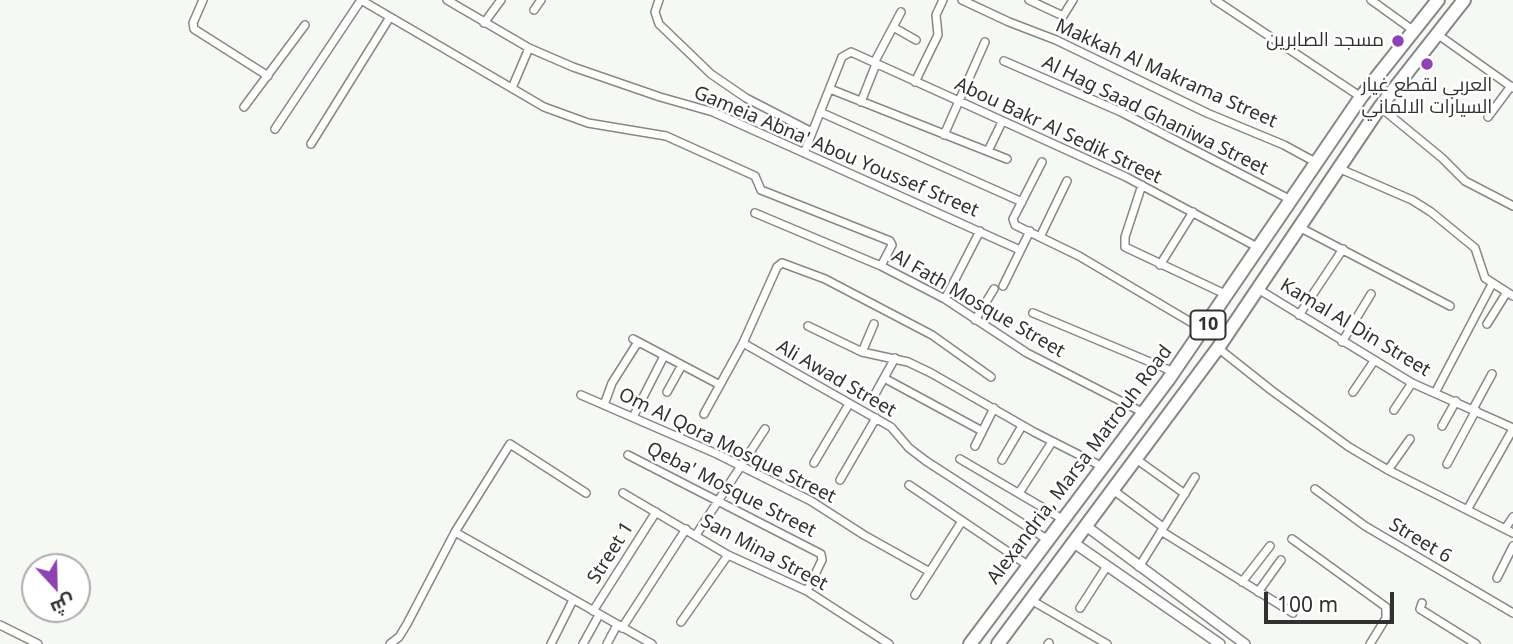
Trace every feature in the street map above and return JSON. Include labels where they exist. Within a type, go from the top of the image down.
[{"type":"main road","name":"Alexandria, Marsa Matrouh Road","points":[[975,642],[1204,330],[1361,97],[1438,0]]},
{"type":"main road","name":"10","points":[[998,644],[1218,348],[1380,107],[1437,34],[1458,2]]},
{"type":"main road","points":[[1171,376],[1186,392]]},
{"type":"street","points":[[203,0],[193,23],[194,29],[268,76]]},
{"type":"street","points":[[275,129],[361,0],[544,107],[588,122],[666,136],[757,177],[761,190],[891,242],[881,266]]},
{"type":"street","name":"Gameia Abna' Abou Youssef Street","points":[[447,0],[529,48],[660,97],[713,112],[1020,250]]},
{"type":"street","points":[[484,23],[501,0]]},
{"type":"street","points":[[534,10],[541,0]]},
{"type":"street","points":[[659,0],[655,12],[659,24],[711,75],[746,98],[813,132]]},
{"type":"street","points":[[915,82],[938,35],[936,15],[943,0]]},
{"type":"street","name":"Makkah Al Makrama Street","points":[[962,0],[1056,40],[1207,113],[1284,145],[1317,163]]},
{"type":"street","points":[[1029,0],[1060,16],[1066,14],[1073,0]]},
{"type":"street","points":[[1215,0],[1361,97]]},
{"type":"street","points":[[1371,0],[1414,31]]},
{"type":"street","points":[[860,102],[875,64],[901,12]]},
{"type":"street","points":[[311,144],[390,17]]},
{"type":"street","points":[[244,107],[305,25]]},
{"type":"street","points":[[893,27],[916,40]]},
{"type":"street","points":[[1437,34],[1512,87],[1489,117]]},
{"type":"street","points":[[944,135],[985,42]]},
{"type":"street","points":[[512,89],[529,48]]},
{"type":"street","name":"Abou Bakr Al Sedik Street","points":[[830,89],[842,57],[851,52],[1142,185],[1260,248]]},
{"type":"street","name":"Al Hag Saad Ghaniwa Street","points":[[1004,61],[1121,112],[1292,200]]},
{"type":"street","points":[[804,153],[830,89],[1007,159]]},
{"type":"street","points":[[1380,107],[1442,158],[1465,181],[1513,206]]},
{"type":"street","points":[[820,112],[1022,202]]},
{"type":"street","points":[[988,152],[1002,122]]},
{"type":"street","points":[[1042,162],[1013,222],[1079,256],[1204,330]]},
{"type":"street","points":[[1338,168],[1412,200],[1475,248],[1481,259],[1482,272],[1492,284],[1510,294],[1487,324]]},
{"type":"street","points":[[1040,237],[1067,181]]},
{"type":"street","points":[[1142,185],[1123,242],[1129,250],[1228,295]]},
{"type":"street","points":[[1160,265],[1193,212]]},
{"type":"street","name":"Al Fath Mosque Street","points":[[755,213],[881,266],[945,299],[1027,353],[1144,413]]},
{"type":"street","points":[[1299,227],[1450,306]]},
{"type":"street","points":[[945,299],[980,230]]},
{"type":"street","points":[[1003,286],[1030,231]]},
{"type":"street","points":[[1299,315],[1343,249]]},
{"type":"street","points":[[704,414],[743,344],[777,267],[784,264],[825,279],[932,335],[991,377]]},
{"type":"street","points":[[1435,393],[1492,284]]},
{"type":"street","points":[[975,320],[994,289]]},
{"type":"street","name":"Kamal Al Din Street","points":[[1258,289],[1412,383],[1513,427]]},
{"type":"street","points":[[1342,342],[1371,294]]},
{"type":"street","points":[[1033,313],[1171,376]]},
{"type":"street","points":[[862,352],[874,324]]},
{"type":"street","points":[[808,327],[862,352],[895,358],[931,373],[1022,426],[1104,468]]},
{"type":"street","points":[[604,405],[612,383],[635,340],[720,385]]},
{"type":"street","name":"Ali Awad Street","points":[[743,344],[891,427],[909,448],[926,461],[1049,541]]},
{"type":"street","points":[[1218,348],[1326,431],[1388,470],[1513,533]]},
{"type":"street","points":[[633,417],[664,356]]},
{"type":"street","points":[[874,396],[895,358]]},
{"type":"street","points":[[1353,392],[1374,361]]},
{"type":"street","points":[[667,393],[682,365]]},
{"type":"street","points":[[1447,464],[1492,374]]},
{"type":"street","points":[[884,378],[982,431]]},
{"type":"street","points":[[1394,410],[1412,383]]},
{"type":"street","name":"Om Al Qora Mosque Street","points":[[581,395],[741,466],[825,508],[864,535],[930,572]]},
{"type":"street","points":[[1442,426],[1456,401]]},
{"type":"street","points":[[814,463],[849,404]]},
{"type":"street","points":[[975,446],[994,408]]},
{"type":"street","points":[[840,480],[876,418]]},
{"type":"street","points":[[1002,460],[1022,426]]},
{"type":"street","points":[[1467,510],[1513,427]]},
{"type":"street","points":[[696,535],[765,429]]},
{"type":"street","points":[[1388,470],[1410,439]]},
{"type":"street","points":[[1019,493],[1052,442]]},
{"type":"street","points":[[390,644],[399,637],[407,624],[455,532],[509,444],[586,494]]},
{"type":"street","name":"Qeba' Mosque Street","points":[[628,455],[821,554],[822,560],[807,591]]},
{"type":"street","points":[[960,459],[1064,520]]},
{"type":"street","points":[[1136,459],[1185,494]]},
{"type":"street","points":[[1139,566],[1195,477]]},
{"type":"street","points":[[909,485],[1029,566]]},
{"type":"street","name":"Street 6","points":[[1315,489],[1364,526],[1513,613]]},
{"type":"street","points":[[1112,490],[1162,529],[1293,613]]},
{"type":"street","name":"San Mina Street","points":[[623,493],[728,555],[807,591],[889,644]]},
{"type":"street","name":"Street 1","points":[[583,644],[596,613],[656,512]]},
{"type":"street","points":[[1505,528],[1513,517]]},
{"type":"street","points":[[915,595],[962,521]]},
{"type":"street","points":[[1086,527],[1245,644]]},
{"type":"street","points":[[607,644],[686,530]]},
{"type":"street","points":[[455,532],[647,643]]},
{"type":"street","points":[[1292,539],[1386,607],[1386,618],[1370,644]]},
{"type":"street","points":[[1074,543],[1220,644]]},
{"type":"street","points":[[1242,582],[1270,545]]},
{"type":"street","points":[[1497,578],[1513,546]]},
{"type":"street","points":[[681,622],[728,555]]},
{"type":"street","points":[[1258,592],[1281,560]]},
{"type":"street","points":[[1080,608],[1107,566]]},
{"type":"street","name":"Street 1","points":[[551,644],[573,600]]},
{"type":"street","points":[[1031,600],[1107,644]]},
{"type":"street","points":[[1422,603],[1420,605],[1423,611],[1476,644]]},
{"type":"street","points":[[0,625],[38,644]]},
{"type":"place","name":"مسجد الصابرين","points":[[1398,41]]},
{"type":"place","name":"العربي لقطع غيار السيارات الالماني","points":[[1427,64]]}]
